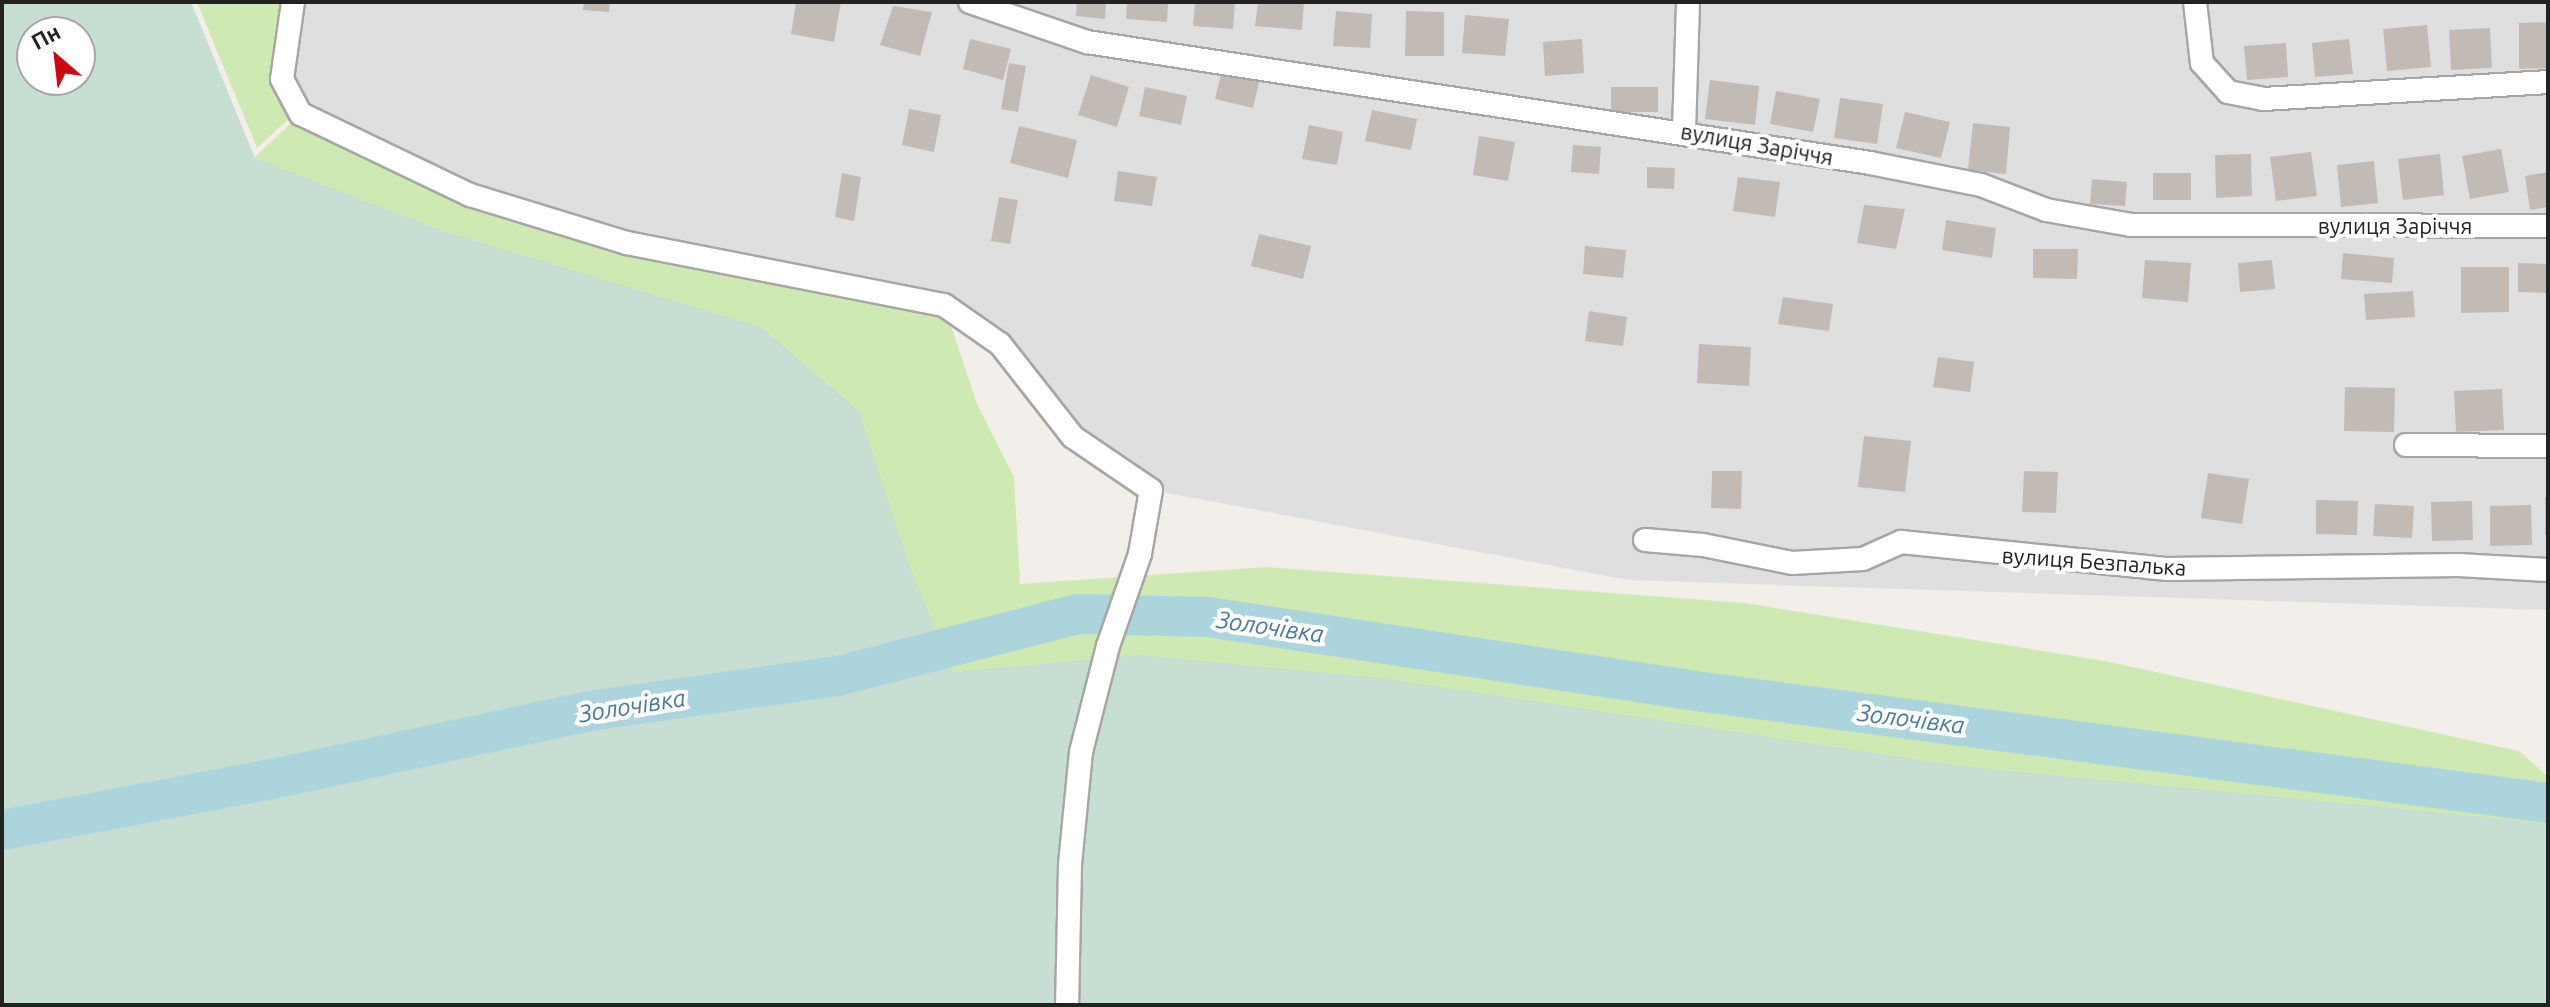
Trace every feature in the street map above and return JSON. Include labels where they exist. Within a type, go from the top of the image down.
[{"type":"street","points":[[293,2],[282,79],[301,114],[456,188],[627,243],[944,305],[1000,344],[1073,437],[1151,490],[1140,554],[1108,646],[1081,752],[1070,865],[1067,1005]]},
{"type":"street","name":"вулиця Заріччя","points":[[970,2],[1087,42],[1684,131],[1981,185],[2046,210],[2131,225],[2548,226]]},
{"type":"street","points":[[1684,131],[1688,2]]},
{"type":"street","points":[[2195,2],[2202,63],[2228,92],[2263,99],[2548,82]]},
{"type":"street","points":[[2406,445],[2548,446]]},
{"type":"street","name":"вулиця Безпалька","points":[[1645,540],[1703,545],[1792,563],[1863,559],[1901,542],[2168,569],[2458,565],[2548,570]]},
{"type":"shaded area","points":[[282,2],[2548,2],[2548,610],[1628,580],[1151,490],[1073,437],[1000,344],[944,305],[470,195],[301,114],[282,79]]},
{"type":"green space","points":[[2,2],[191,2],[255,158],[440,230],[761,327],[859,411],[909,564],[953,672],[1139,655],[1382,678],[1960,766],[2548,823],[2548,1005],[2,1005]]},
{"type":"green space","points":[[197,2],[287,2],[295,113],[257,148]]},
{"type":"green space","points":[[301,114],[470,195],[627,243],[944,305],[977,404],[1014,477],[1020,584],[1266,567],[1744,603],[2105,661],[2519,751],[2548,777],[2548,1005],[931,717],[255,157]]},
{"type":"building","points":[[584,2],[610,2],[609,12],[583,10]]},
{"type":"building","points":[[796,2],[841,2],[834,42],[791,34]]},
{"type":"building","points":[[1077,2],[1106,2],[1105,19],[1076,16]]},
{"type":"building","points":[[1127,2],[1168,2],[1167,22],[1126,19]]},
{"type":"building","points":[[1195,2],[1235,2],[1233,29],[1193,26]]},
{"type":"building","points":[[1258,2],[1304,2],[1302,30],[1255,26]]},
{"type":"building","points":[[893,6],[932,12],[920,56],[880,45]]},
{"type":"building","points":[[1336,11],[1372,14],[1370,48],[1333,46]]},
{"type":"building","points":[[1406,11],[1444,12],[1444,56],[1405,56]]},
{"type":"building","points":[[1465,15],[1509,19],[1505,56],[1462,53]]},
{"type":"building","points":[[2548,22],[2548,68],[2519,69],[2519,23]]},
{"type":"building","points":[[2427,25],[2431,67],[2387,71],[2383,29]]},
{"type":"building","points":[[2490,28],[2492,68],[2451,70],[2449,30]]},
{"type":"building","points":[[970,39],[1011,49],[1003,80],[963,69]]},
{"type":"building","points":[[1582,39],[1584,73],[1545,76],[1543,42]]},
{"type":"building","points":[[2349,39],[2353,74],[2315,77],[2312,43]]},
{"type":"building","points":[[2286,43],[2288,77],[2247,80],[2244,46]]},
{"type":"building","points":[[1009,63],[1026,66],[1018,112],[1001,109]]},
{"type":"building","points":[[1222,70],[1260,78],[1253,108],[1215,99]]},
{"type":"building","points":[[1091,75],[1129,87],[1117,127],[1078,115]]},
{"type":"building","points":[[1710,80],[1759,86],[1755,125],[1705,119]]},
{"type":"building","points":[[1145,87],[1187,96],[1181,125],[1139,116]]},
{"type":"building","points":[[1611,87],[1658,87],[1658,112],[1611,112]]},
{"type":"building","points":[[1776,91],[1820,99],[1813,132],[1770,124]]},
{"type":"building","points":[[1840,98],[1883,104],[1877,144],[1834,138]]},
{"type":"building","points":[[909,109],[941,115],[934,152],[902,145]]},
{"type":"building","points":[[1372,110],[1417,119],[1411,150],[1365,141]]},
{"type":"building","points":[[1905,112],[1950,122],[1941,158],[1896,148]]},
{"type":"building","points":[[1973,123],[2010,127],[2006,174],[1968,170]]},
{"type":"building","points":[[1309,125],[1343,132],[1337,165],[1302,159]]},
{"type":"building","points":[[1019,126],[1077,140],[1068,178],[1010,163]]},
{"type":"building","points":[[1479,136],[1515,142],[1508,181],[1473,175]]},
{"type":"building","points":[[1573,145],[1601,147],[1599,174],[1571,172]]},
{"type":"building","points":[[2501,149],[2509,192],[2470,199],[2462,156]]},
{"type":"building","points":[[2311,152],[2317,196],[2276,201],[2270,157]]},
{"type":"building","points":[[2251,154],[2252,196],[2216,198],[2215,155]]},
{"type":"building","points":[[2440,154],[2444,195],[2403,200],[2398,159]]},
{"type":"building","points":[[2374,161],[2378,203],[2341,207],[2337,165]]},
{"type":"building","points":[[1647,167],[1675,168],[1674,189],[1647,188]]},
{"type":"building","points":[[1118,171],[1157,177],[1152,206],[1114,201]]},
{"type":"building","points":[[2548,172],[2548,207],[2530,210],[2525,176]]},
{"type":"building","points":[[842,173],[861,177],[854,221],[835,217]]},
{"type":"building","points":[[2153,173],[2191,173],[2191,200],[2153,200]]},
{"type":"building","points":[[1738,177],[1780,182],[1775,217],[1733,211]]},
{"type":"building","points":[[2092,179],[2127,182],[2125,206],[2090,204]]},
{"type":"building","points":[[999,197],[1018,200],[1010,244],[991,241]]},
{"type":"building","points":[[1864,205],[1905,209],[1896,249],[1857,243]]},
{"type":"building","points":[[1946,220],[1996,228],[1992,258],[1942,250]]},
{"type":"building","points":[[1259,234],[1311,246],[1303,279],[1251,266]]},
{"type":"building","points":[[1585,246],[1626,250],[1623,278],[1583,274]]},
{"type":"building","points":[[2033,249],[2078,249],[2077,279],[2033,278]]},
{"type":"building","points":[[2343,253],[2394,258],[2392,283],[2341,279]]},
{"type":"building","points":[[2145,260],[2191,263],[2188,302],[2142,298]]},
{"type":"building","points":[[2272,260],[2275,289],[2240,292],[2238,263]]},
{"type":"building","points":[[2518,263],[2546,264],[2546,293],[2518,292]]},
{"type":"building","points":[[2461,267],[2509,267],[2509,312],[2461,313]]},
{"type":"building","points":[[2413,291],[2415,317],[2366,320],[2364,294]]},
{"type":"building","points":[[1783,297],[1833,304],[1829,331],[1778,324]]},
{"type":"building","points":[[1589,311],[1627,317],[1623,346],[1585,341]]},
{"type":"building","points":[[1699,344],[1751,347],[1749,386],[1697,383]]},
{"type":"building","points":[[1938,357],[1974,362],[1970,392],[1933,387]]},
{"type":"building","points":[[2345,387],[2395,388],[2394,432],[2344,431]]},
{"type":"building","points":[[2502,389],[2504,430],[2456,432],[2454,391]]},
{"type":"building","points":[[1864,436],[1911,441],[1905,492],[1858,487]]},
{"type":"building","points":[[1712,471],[1742,471],[1741,509],[1711,508]]},
{"type":"building","points":[[2024,471],[2058,472],[2056,513],[2022,512]]},
{"type":"building","points":[[2208,473],[2249,479],[2242,524],[2201,518]]},
{"type":"building","points":[[2545,497],[2548,497],[2548,535],[2545,535]]},
{"type":"building","points":[[2316,500],[2358,501],[2357,535],[2316,534]]},
{"type":"building","points":[[2472,501],[2473,540],[2432,541],[2431,502]]},
{"type":"building","points":[[2375,504],[2414,506],[2412,538],[2373,536]]},
{"type":"building","points":[[2531,505],[2532,545],[2490,546],[2490,506]]},
{"type":"waterway","name":"Золочівка","points":[[2,830],[282,777],[589,711],[838,676],[1077,614],[1208,617],[1703,692],[2548,803]]}]
